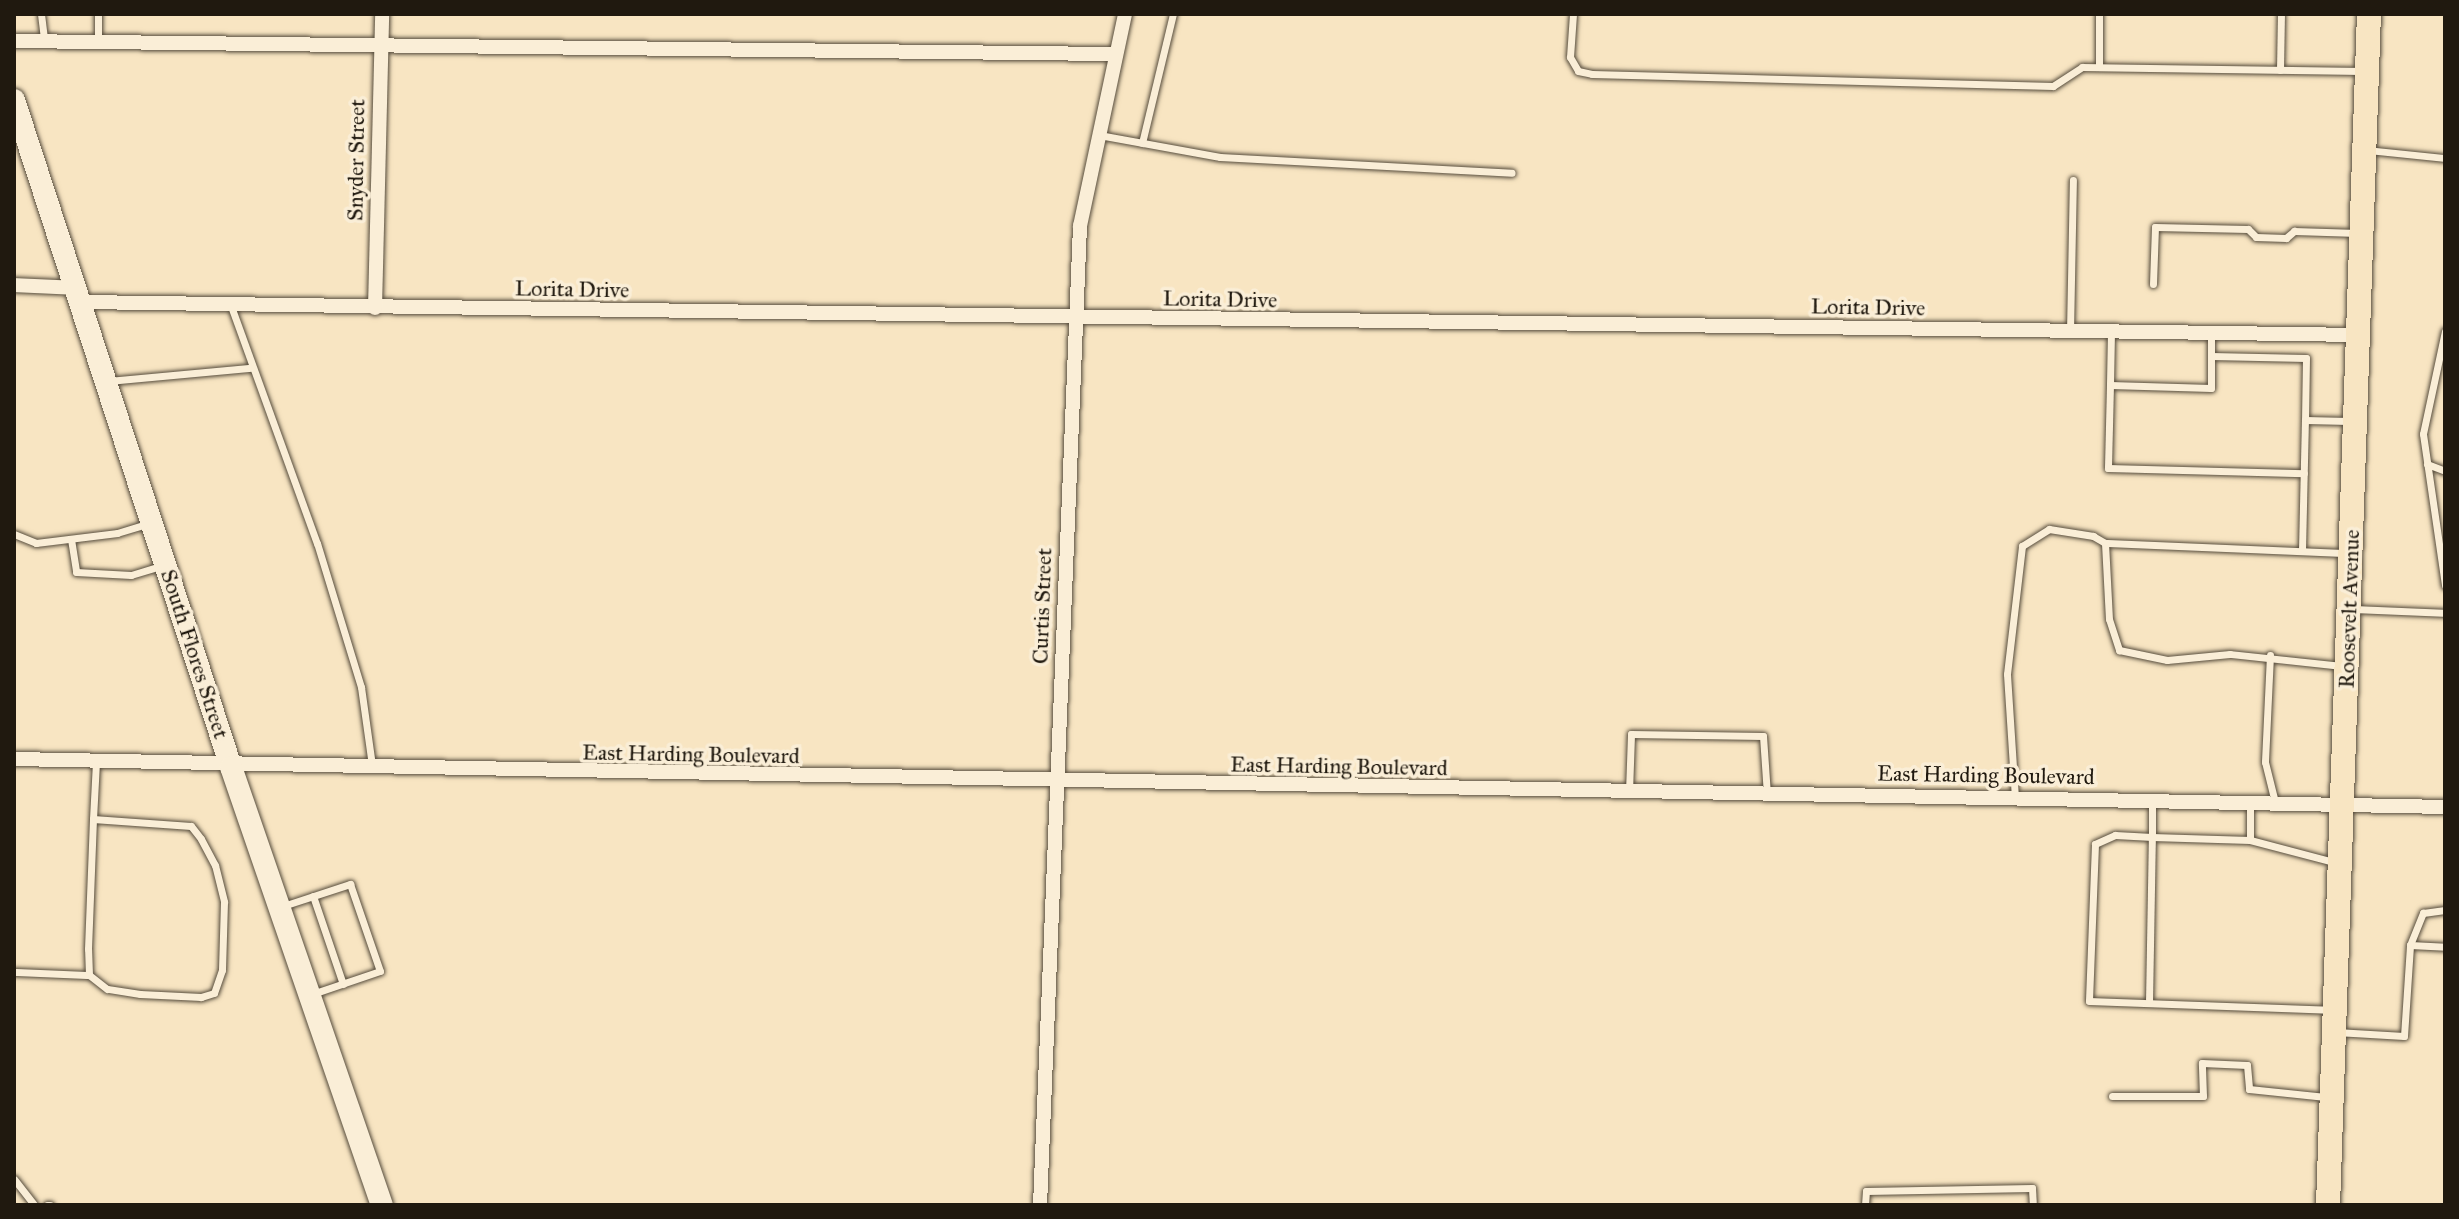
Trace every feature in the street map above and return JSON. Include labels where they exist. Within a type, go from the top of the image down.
[{"type":"main road","name":"Roosevelt Avenue","points":[[2328,1205],[2369,14]]},
{"type":"main road","name":"South Flores Street","points":[[15,107],[231,767],[382,1205]]},
{"type":"street","name":"Snyder Street","points":[[375,308],[382,14]]},
{"type":"street","name":"Curtis Street","points":[[1040,1205],[1080,226],[1097,134],[1125,14]]},
{"type":"street","points":[[14,41],[44,37],[1115,54]]},
{"type":"street","name":"Lorita Drive","points":[[14,285],[79,295],[231,306],[2358,335]]},
{"type":"street","name":"East Harding Boulevard","points":[[14,759],[373,770],[2152,799],[2445,807]]},
{"type":"lane","points":[[41,14],[44,37]]},
{"type":"lane","points":[[98,14],[98,38]]},
{"type":"lane","points":[[1142,143],[1173,14]]},
{"type":"lane","points":[[1573,14],[1570,57],[1578,71],[1592,74],[2053,86],[2082,67],[2368,71]]},
{"type":"lane","points":[[2099,14],[2099,67]]},
{"type":"lane","points":[[2280,70],[2281,14]]},
{"type":"lane","points":[[1097,134],[1220,157],[1512,173]]},
{"type":"lane","points":[[2365,150],[2445,158]]},
{"type":"lane","points":[[2070,332],[2073,180]]},
{"type":"lane","points":[[2153,284],[2155,227],[2248,229],[2256,222]]},
{"type":"lane","points":[[2287,223],[2294,231]]},
{"type":"lane","points":[[2248,229],[2256,237],[2286,238],[2294,231],[2362,233]]},
{"type":"lane","points":[[231,306],[250,368],[286,452],[317,543],[361,687],[373,770]]},
{"type":"lane","points":[[2445,331],[2423,434],[2445,585]]},
{"type":"lane","points":[[2111,332],[2108,468],[2304,473]]},
{"type":"lane","points":[[2110,385],[2211,388],[2211,333]]},
{"type":"lane","points":[[2211,356],[2306,358],[2302,550]]},
{"type":"lane","points":[[107,381],[250,368]]},
{"type":"lane","points":[[2305,420],[2355,422]]},
{"type":"lane","points":[[2427,464],[2445,471]]},
{"type":"lane","points":[[14,534],[36,543],[152,522]]},
{"type":"lane","points":[[2015,798],[2007,674],[2022,546],[2049,529],[2093,536],[2105,543],[2351,553]]},
{"type":"lane","points":[[71,539],[76,572],[131,575],[166,564]]},
{"type":"lane","points":[[2105,543],[2109,619],[2119,650],[2167,660],[2270,655],[2347,667]]},
{"type":"lane","points":[[2349,609],[2445,613]]},
{"type":"lane","points":[[2270,655],[2265,762],[2275,802]]},
{"type":"lane","points":[[1629,792],[1631,734],[1763,736],[1767,794]]},
{"type":"lane","points":[[89,975],[96,762]]},
{"type":"lane","points":[[2149,1003],[2152,799]]},
{"type":"lane","points":[[2250,801],[2250,840]]},
{"type":"lane","points":[[14,972],[89,975],[107,989],[140,994],[201,997],[214,993],[222,970],[224,902],[215,865],[191,826],[93,819]]},
{"type":"lane","points":[[2340,864],[2250,840],[2115,835],[2095,844],[2089,1001],[2149,1003],[2335,1021],[2404,1036],[2410,945],[2423,913],[2445,910]]},
{"type":"lane","points":[[280,907],[350,884],[380,971],[310,995]]},
{"type":"lane","points":[[313,896],[343,984]]},
{"type":"lane","points":[[2410,945],[2445,947]]},
{"type":"lane","points":[[2112,1096],[2203,1096],[2202,1063],[2247,1065],[2249,1089],[2332,1098]]},
{"type":"lane","points":[[14,1179],[34,1205]]},
{"type":"lane","points":[[1865,1205],[1866,1191],[2032,1188],[2033,1205]]}]
